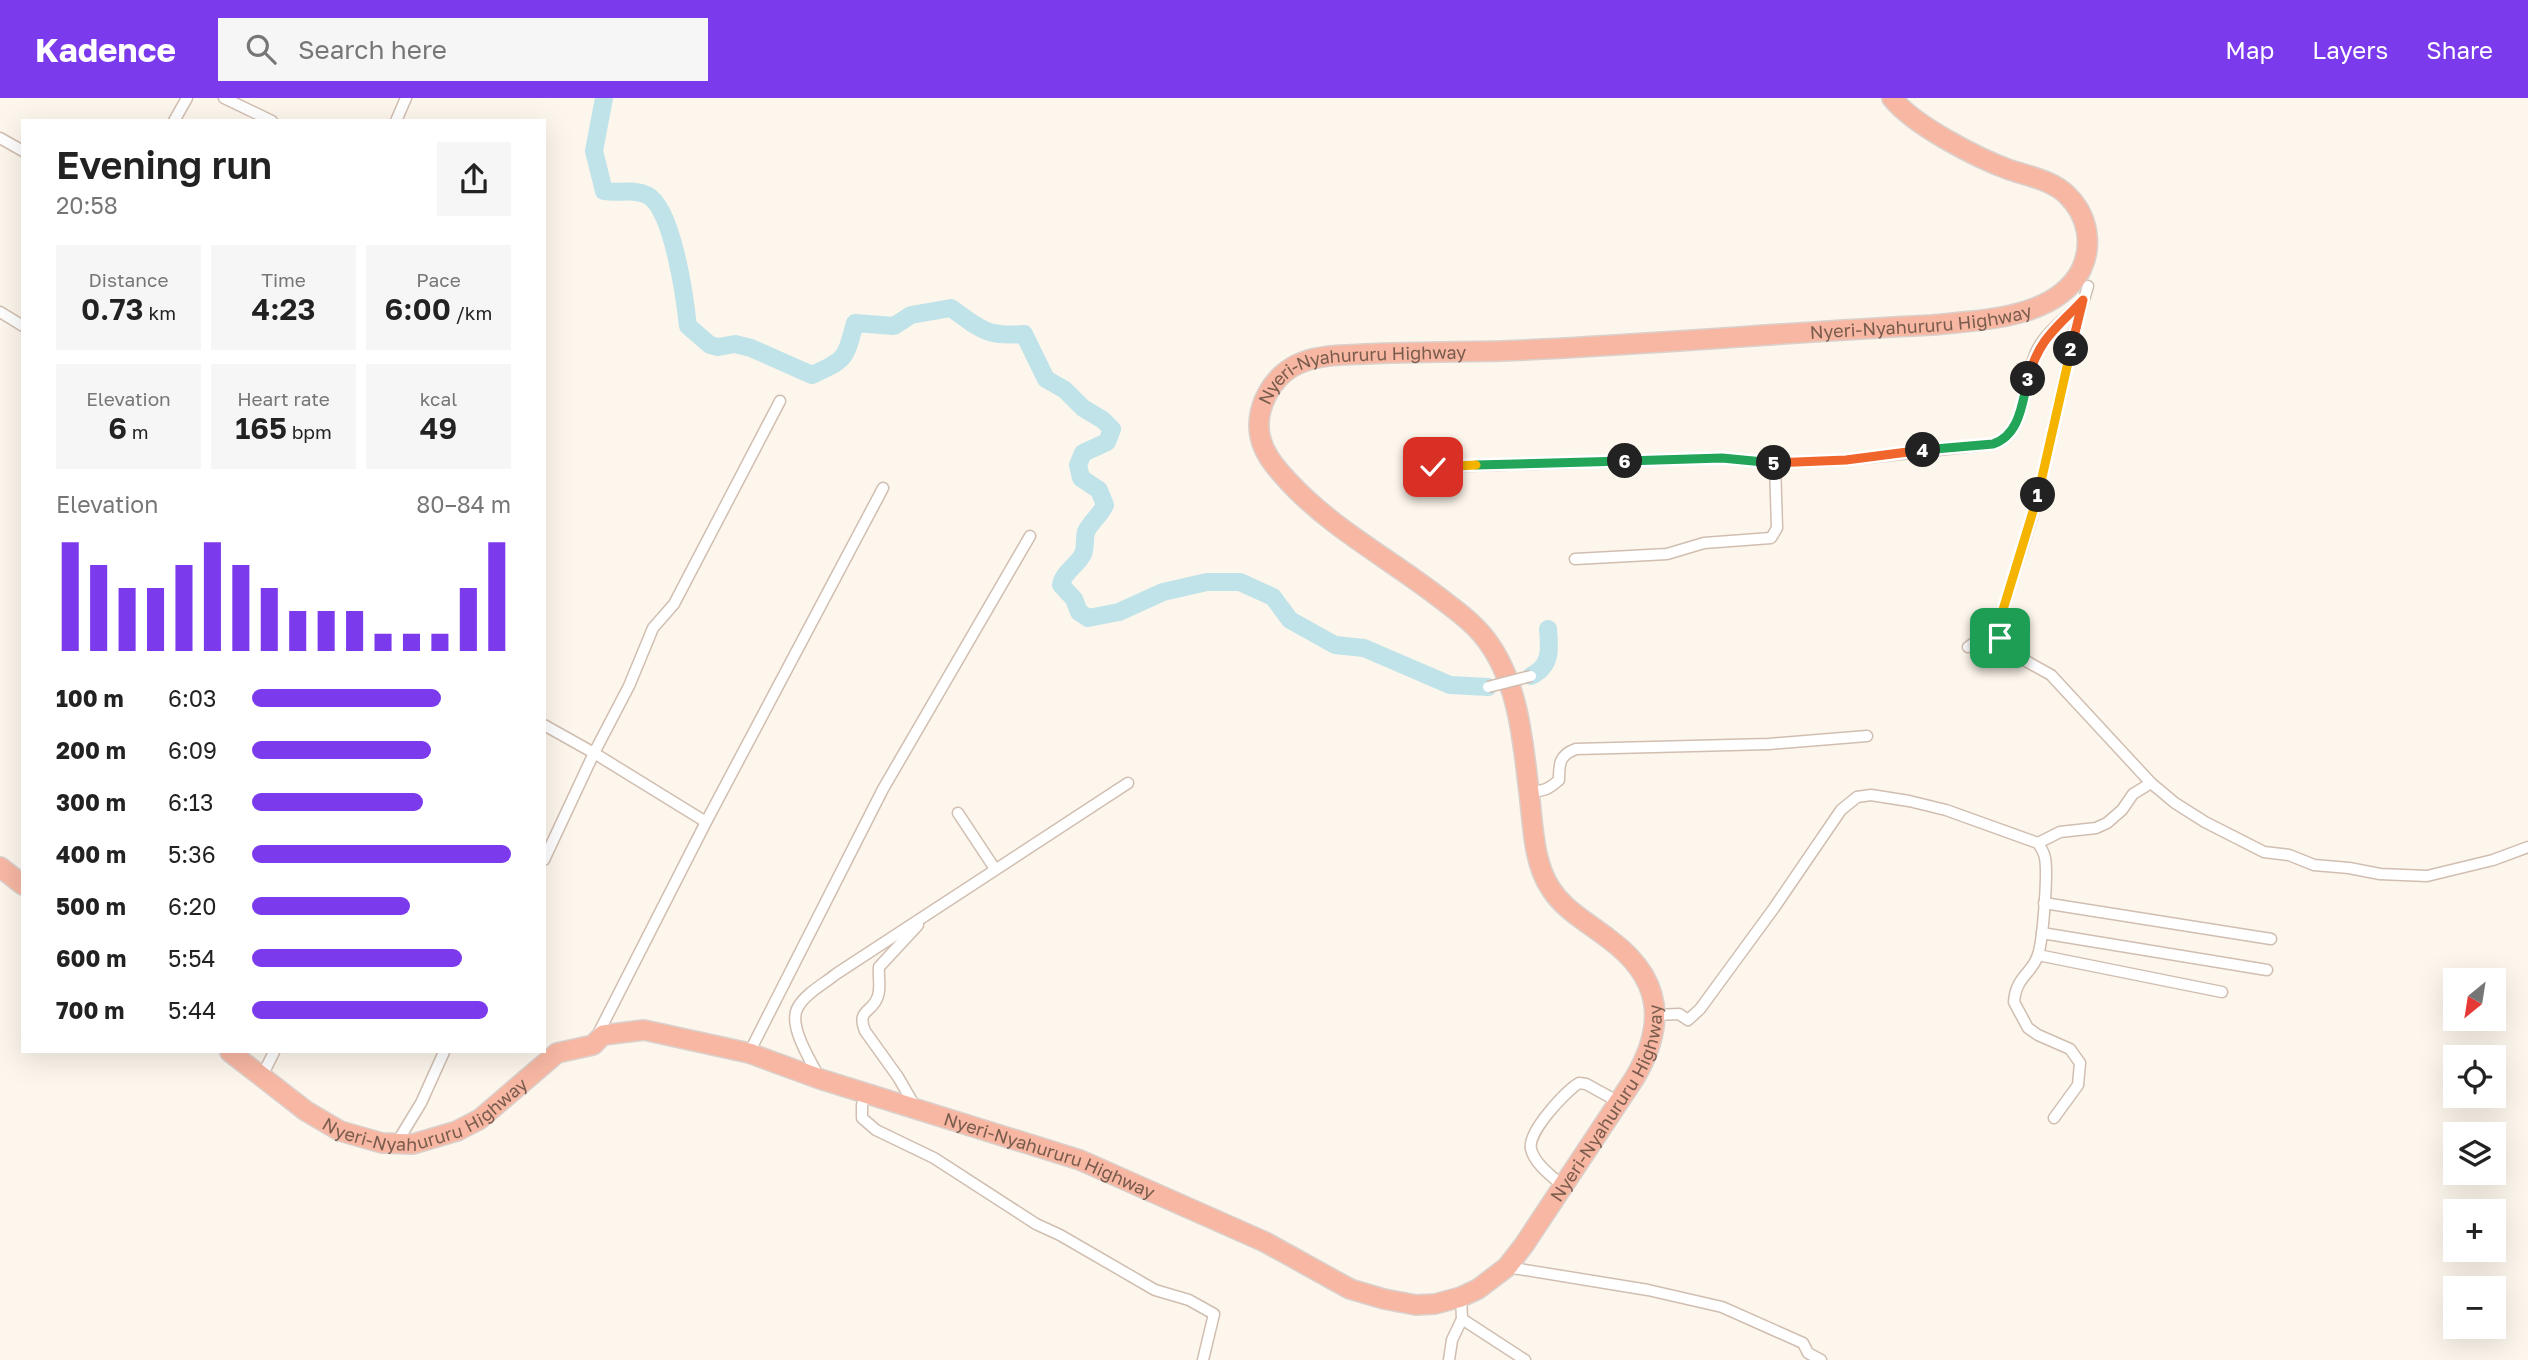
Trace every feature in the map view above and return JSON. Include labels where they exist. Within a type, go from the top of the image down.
[{"type":"highway","name":"Nyeri-Nyahururu Highway","points":[[231,1053],[306,1111],[340,1130],[365,1139],[413,1144],[457,1131],[480,1119],[557,1053],[593,1045],[603,1035],[644,1030],[749,1054],[820,1079],[1080,1160],[1265,1242],[1350,1289],[1416,1305],[1435,1304],[1478,1289],[1507,1267],[1564,1187],[1644,1062],[1655,1035],[1649,982],[1618,946],[1567,908],[1548,885],[1537,852],[1518,716],[1510,686],[1489,643],[1469,620],[1306,501],[1282,475],[1263,447],[1259,432],[1261,409],[1271,388],[1283,373],[1301,362],[1322,358],[1401,352],[1515,350],[1932,326],[2022,312],[2046,304],[2070,286],[2088,253],[2083,219],[2068,196],[2034,177],[2008,169],[1945,138],[1914,118],[1892,98]]},
{"type":"highway","points":[[0,867],[21,883]]},
{"type":"street","points":[[175,119],[187,98]]},
{"type":"street","points":[[224,98],[268,119]]},
{"type":"street","points":[[397,119],[405,98]]},
{"type":"street","points":[[0,138],[21,150]]},
{"type":"street","points":[[2088,286],[2036,500],[1998,626],[2000,638],[2008,651],[2051,675],[2151,783],[2175,803],[2205,822],[2264,852],[2289,855],[2314,865],[2380,874],[2427,876],[2493,860],[2528,847]]},
{"type":"street","points":[[1433,467],[1722,458],[1775,463],[1846,460],[1993,444],[2003,440],[2014,428],[2038,349],[2083,300]]},
{"type":"street","points":[[0,312],[21,325]]},
{"type":"street","points":[[546,856],[629,686],[653,628],[674,604],[780,401]]},
{"type":"street","points":[[1575,559],[1667,554],[1704,543],[1771,538],[1777,528],[1775,463]]},
{"type":"street","points":[[593,1045],[706,822],[883,488]]},
{"type":"street","points":[[749,1054],[883,789],[1030,537]]},
{"type":"street","points":[[1968,647],[1998,626]]},
{"type":"street","points":[[1488,687],[1531,676]]},
{"type":"street","points":[[546,726],[706,822]]},
{"type":"street","points":[[1529,791],[1542,792],[1559,780],[1559,760],[1576,749],[1769,744],[1867,736]]},
{"type":"street","points":[[820,1079],[795,1025],[797,1008],[809,995],[836,974],[1128,783]]},
{"type":"street","points":[[1654,1015],[1679,1014],[1688,1020],[1700,1009],[1841,810],[1857,797],[1871,795],[1946,810],[2038,843],[2060,832],[2096,828],[2107,823],[2122,810],[2133,794],[2151,783]]},
{"type":"street","points":[[958,813],[995,869]]},
{"type":"street","points":[[2038,843],[2045,859],[2042,933],[2038,955],[2018,982],[2014,1002],[2028,1028],[2070,1049],[2080,1063],[2078,1085],[2054,1118]]},
{"type":"street","points":[[2044,903],[2271,939]]},
{"type":"street","points":[[916,1108],[861,1023],[862,1016],[876,1004],[879,993],[879,967],[930,912]]},
{"type":"street","points":[[2042,933],[2267,970]]},
{"type":"street","points":[[2038,955],[2222,992]]},
{"type":"street","points":[[262,1076],[274,1053]]},
{"type":"street","points":[[396,1144],[421,1103],[444,1053]]},
{"type":"street","points":[[1564,1187],[1546,1171],[1531,1149],[1531,1139],[1566,1093],[1579,1083],[1586,1084],[1619,1102]]},
{"type":"street","points":[[866,1093],[862,1118],[876,1130],[934,1158],[1035,1224],[1060,1235],[1155,1290],[1189,1300],[1214,1314],[1203,1360]]},
{"type":"street","points":[[1507,1267],[1648,1290],[1722,1307],[1803,1343],[1808,1353],[1821,1360]]},
{"type":"street","points":[[1449,1360],[1452,1340],[1462,1319],[1461,1297]]},
{"type":"street","points":[[1462,1319],[1525,1360]]},
{"type":"waterway","points":[[604,98],[594,151],[604,191],[642,193],[656,203],[671,235],[688,326],[710,345],[718,347],[735,344],[751,348],[812,375],[843,357],[855,323],[894,326],[911,315],[951,308],[992,333],[1024,334],[1046,379],[1065,390],[1083,408],[1112,429],[1107,442],[1083,453],[1078,465],[1081,478],[1099,490],[1105,505],[1086,532],[1083,554],[1064,576],[1061,585],[1074,599],[1079,612],[1088,618],[1119,612],[1163,592],[1207,582],[1240,582],[1273,597],[1290,620],[1335,645],[1364,648],[1450,685],[1488,687]]},
{"type":"waterway","points":[[1531,676],[1546,663],[1548,629]]},
{"type":"route","points":[[1433,467],[1722,458],[1775,463],[1846,460],[1993,444],[2010,435],[2014,428],[2038,349],[2045,338],[2083,300],[2036,500],[1998,626],[2000,638]]}]
